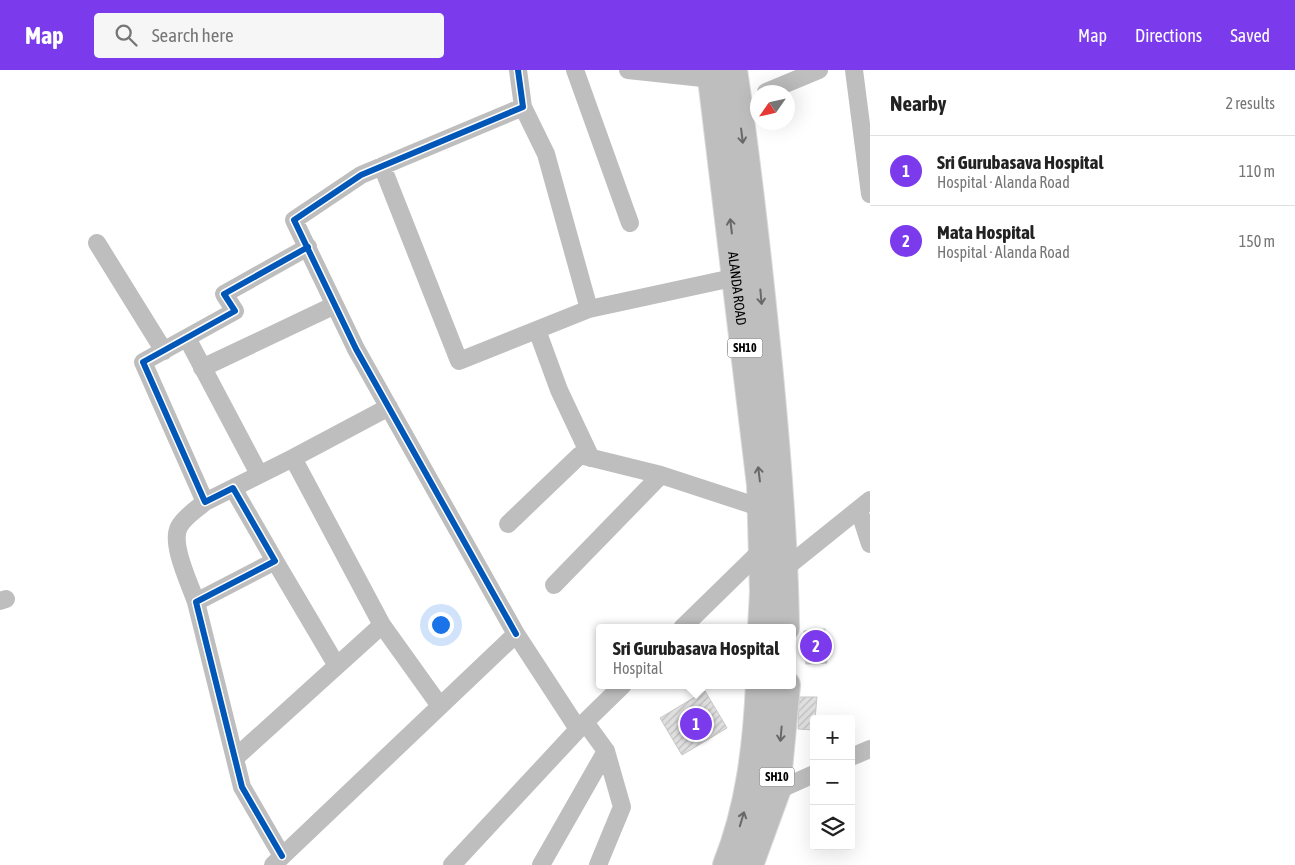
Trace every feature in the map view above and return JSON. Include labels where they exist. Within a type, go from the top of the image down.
[{"type":"main road","name":"ALANDA ROAD","points":[[719,73],[748,100],[759,272],[782,532],[763,624]]},
{"type":"main road","name":"ALANDA ROAD","points":[[719,73],[737,277],[762,508],[762,550],[774,577],[784,624]]},
{"type":"main road","name":"SH10","points":[[736,863],[758,728],[760,689]]},
{"type":"main road","name":"SH10","points":[[736,863],[776,790],[786,689]]},
{"type":"street","points":[[518,70],[523,107],[546,154],[589,309]]},
{"type":"street","points":[[574,70],[630,223]]},
{"type":"street","points":[[628,70],[719,73]]},
{"type":"street","points":[[783,85],[819,70]]},
{"type":"street","points":[[854,70],[870,194]]},
{"type":"street","points":[[523,107],[361,175],[294,220],[335,305],[388,407],[516,634],[582,726],[606,751],[622,807],[598,865]]},
{"type":"street","points":[[382,166],[459,361],[589,309],[737,277]]},
{"type":"street","points":[[97,243],[164,351]]},
{"type":"street","points":[[205,502],[143,362],[235,312],[224,294],[308,247]]},
{"type":"street","points":[[202,368],[335,305]]},
{"type":"street","points":[[537,330],[559,390],[591,458]]},
{"type":"street","points":[[187,338],[259,474]]},
{"type":"street","points":[[388,407],[205,502],[183,521],[177,535],[178,550],[196,602],[242,787],[277,860],[516,634]]},
{"type":"street","points":[[508,524],[580,455],[661,475],[762,508]]},
{"type":"street","points":[[293,458],[382,625],[440,706]]},
{"type":"street","points":[[554,585],[661,475]]},
{"type":"street","points":[[233,488],[337,666]]},
{"type":"street","points":[[774,577],[864,505],[870,544]]},
{"type":"street","points":[[686,624],[782,532]]},
{"type":"street","points":[[196,602],[275,561]]},
{"type":"street","points":[[235,758],[382,625]]},
{"type":"street","points":[[452,865],[619,689]]},
{"type":"street","points":[[855,755],[870,749]]},
{"type":"street","points":[[542,865],[606,751]]},
{"type":"street","points":[[776,790],[810,776]]},
{"type":"building","points":[[825,629],[827,663],[806,664],[804,631]]},
{"type":"building","points":[[705,691],[727,728],[682,755],[660,718]]},
{"type":"building","points":[[799,697],[817,697],[815,715],[810,715],[810,730],[798,729]]},
{"type":"cycle path","points":[[516,634],[356,349],[294,220],[361,175],[523,107],[518,70]]},
{"type":"cycle path","points":[[282,856],[242,787],[196,602],[275,561],[233,488],[205,502],[143,362],[235,311],[224,294],[308,247]]},
{"type":"place","name":"Mata Hospital","points":[[816,646]]},
{"type":"place","name":"Sri Gurubasava Hospital","points":[[696,724]]}]
